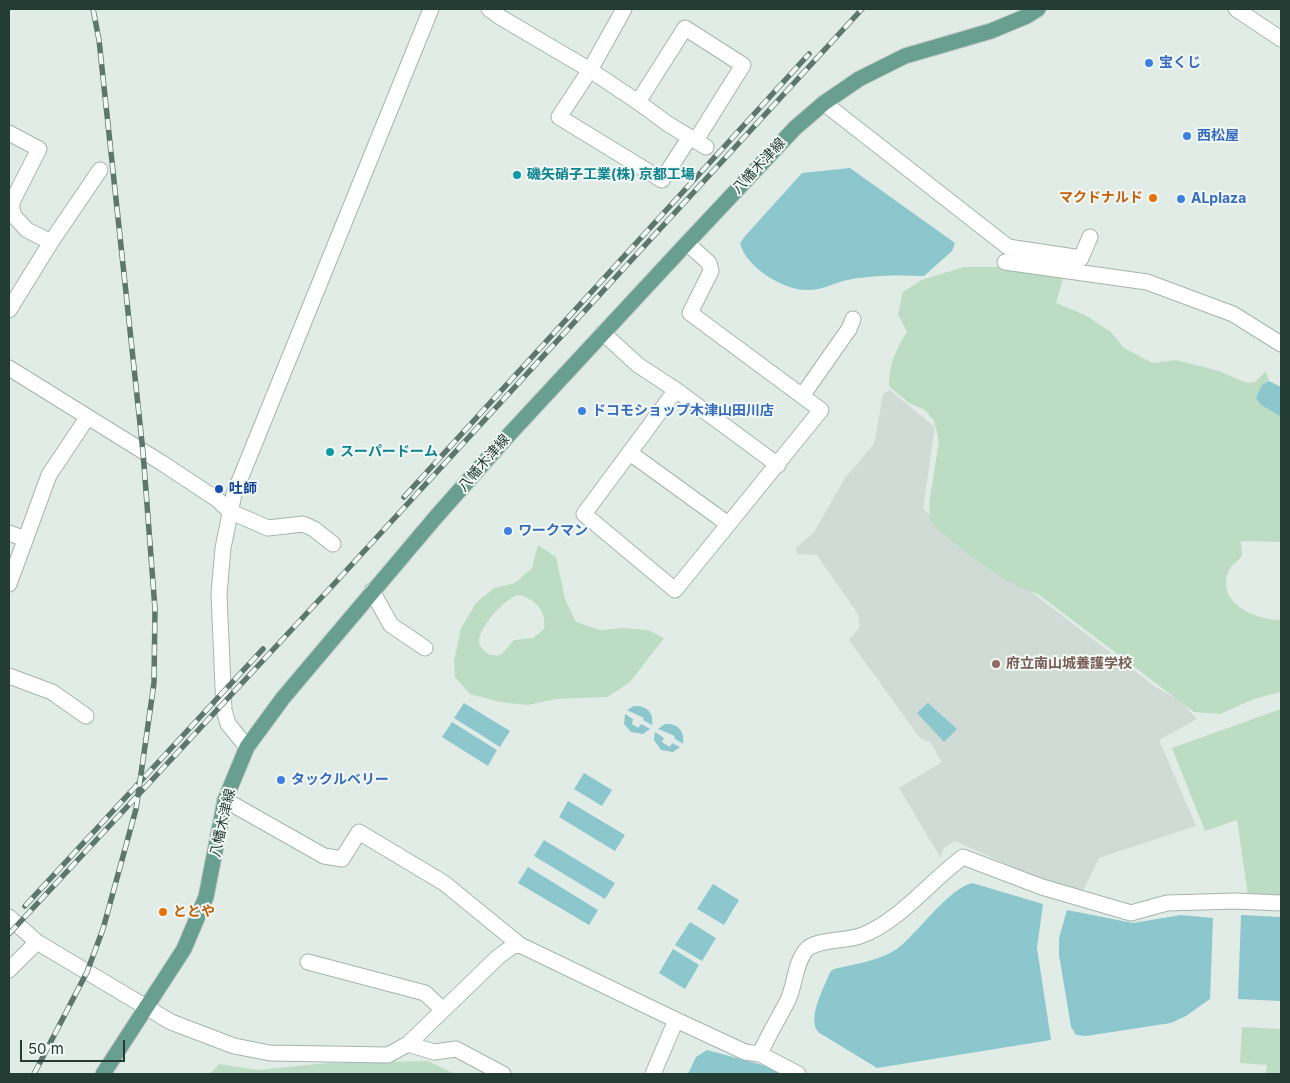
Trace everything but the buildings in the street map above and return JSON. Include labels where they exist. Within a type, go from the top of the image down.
[{"type":"main road","name":"八幡木津線","points":[[103,1074],[184,949],[206,897],[225,800],[247,747],[283,698],[372,591],[505,439],[795,128],[824,103],[859,79],[905,56],[991,31],[1027,16],[1038,9]]},
{"type":"street","points":[[489,9],[500,18],[590,70],[668,124],[697,141]]},
{"type":"street","points":[[624,9],[590,70],[560,117],[662,180],[697,141],[743,65],[685,28],[638,102]]},
{"type":"street","points":[[1236,9],[1281,39]]},
{"type":"street","points":[[247,747],[228,724],[224,710],[219,594],[229,511],[259,430],[426,11]]},
{"type":"street","points":[[824,103],[1008,247],[1081,258],[1090,237]]},
{"type":"street","points":[[9,133],[39,149],[12,202],[14,216],[27,230],[51,242]]},
{"type":"street","points":[[9,310],[51,242],[100,170]]},
{"type":"street","points":[[676,390],[584,514],[675,590],[821,410],[690,313],[712,271],[709,263],[687,243]]},
{"type":"street","points":[[1005,262],[1147,282],[1225,310],[1281,344]]},
{"type":"street","points":[[802,396],[849,329],[853,320]]},
{"type":"street","points":[[604,333],[638,365],[676,390],[778,465]]},
{"type":"street","points":[[9,368],[162,463],[218,500],[229,511],[268,528],[303,524],[314,529],[333,544]]},
{"type":"street","points":[[9,584],[49,474],[87,418]]},
{"type":"street","points":[[630,453],[728,524]]},
{"type":"street","points":[[9,533],[25,539]]},
{"type":"street","points":[[372,591],[391,624],[425,648]]},
{"type":"street","points":[[9,676],[52,692],[86,716]]},
{"type":"street","points":[[225,800],[324,856],[342,859],[360,832],[444,883],[520,945],[676,1020],[745,1052],[760,1054],[798,1074]]},
{"type":"street","points":[[760,1054],[788,999],[802,956],[807,948],[815,944],[860,936],[887,923],[941,873],[962,857],[1042,886],[1131,913],[1167,903],[1236,901],[1281,903]]},
{"type":"street","points":[[9,918],[37,942],[171,1022],[234,1046],[270,1053],[388,1055],[408,1044],[498,957],[513,946],[520,945]]},
{"type":"street","points":[[9,970],[37,942]]},
{"type":"street","points":[[308,962],[425,994],[443,1010]]},
{"type":"street","points":[[653,1074],[676,1020]]},
{"type":"street","points":[[408,1044],[434,1052],[456,1049],[503,1074]]},
{"type":"shaded area","name":"府立南山城養護学校","points":[[890,390],[935,427],[923,509],[1157,688],[1181,701],[1197,719],[1159,740],[1196,826],[1099,858],[1083,891],[1046,882],[955,841],[944,848],[940,857],[899,788],[942,762],[930,742],[920,738],[849,640],[860,627],[858,614],[817,555],[797,554],[796,548],[814,532],[845,478],[874,444],[883,394]]},
{"type":"green space","points":[[964,267],[999,267],[1064,275],[1056,303],[1085,315],[1111,332],[1124,348],[1153,363],[1176,360],[1219,371],[1247,383],[1255,382],[1266,371],[1269,381],[1262,385],[1261,405],[1281,417],[1281,542],[1241,541],[1242,556],[1230,568],[1226,582],[1232,600],[1240,607],[1260,617],[1281,620],[1281,692],[1254,699],[1220,714],[1194,712],[1038,594],[1010,582],[981,564],[931,522],[929,504],[939,441],[934,421],[925,410],[909,403],[889,386],[890,371],[896,352],[907,332],[898,314],[903,292],[921,280]]},
{"type":"green space","points":[[538,545],[556,557],[565,599],[576,622],[600,630],[623,628],[648,630],[664,638],[630,682],[607,697],[556,699],[528,705],[500,702],[470,694],[455,677],[454,661],[461,628],[476,603],[494,588],[515,583],[532,568]],"holes":[[[519,595],[535,603],[542,612],[544,629],[533,638],[514,640],[501,655],[491,655],[485,652],[479,643],[487,622],[499,608],[513,597]]]},
{"type":"green space","points":[[1281,709],[1281,898],[1248,895],[1237,820],[1205,831],[1172,748]]},
{"type":"green space","points":[[1242,1027],[1281,1029],[1281,1074],[1266,1074],[1267,1065],[1240,1063]]},
{"type":"green space","points":[[428,1061],[455,1074],[210,1074],[219,1064],[257,1070],[328,1063]]},
{"type":"water","points":[[850,168],[955,243],[952,251],[924,276],[863,278],[843,281],[813,290],[800,290],[789,287],[758,269],[743,252],[740,243],[802,173]]},
{"type":"water","points":[[1269,381],[1281,387],[1281,417],[1261,405],[1256,398],[1262,385]]},
{"type":"water","points":[[464,703],[510,731],[500,747],[454,718]]},
{"type":"water","points":[[928,703],[957,729],[944,742],[917,713]]},
{"type":"water","points":[[634,706],[646,708],[651,713],[652,725],[643,720],[644,718],[627,710]]},
{"type":"water","points":[[625,714],[633,719],[632,724],[638,728],[641,724],[650,729],[643,734],[631,732],[624,724]]},
{"type":"water","points":[[452,722],[497,750],[488,766],[442,737]]},
{"type":"water","points":[[665,724],[677,726],[680,729],[683,735],[683,744],[674,738],[675,736],[658,729]]},
{"type":"water","points":[[655,732],[664,738],[662,742],[670,747],[672,743],[680,747],[673,752],[661,750],[654,740]]},
{"type":"water","points":[[584,773],[612,790],[602,806],[574,789]]},
{"type":"water","points":[[568,801],[625,835],[615,851],[559,817]]},
{"type":"water","points":[[544,840],[615,883],[605,899],[534,856]]},
{"type":"water","points":[[528,867],[598,910],[589,925],[518,883]]},
{"type":"water","points":[[972,883],[1043,904],[1037,948],[1051,1040],[877,1068],[818,1032],[814,1019],[815,1011],[830,972],[834,969],[874,959],[897,949],[953,893]]},
{"type":"water","points":[[713,884],[739,900],[724,925],[697,909]]},
{"type":"water","points":[[1067,910],[1133,923],[1181,915],[1213,918],[1210,999],[1186,1016],[1171,1023],[1086,1036],[1076,1035],[1071,1027],[1059,955],[1059,938]]},
{"type":"water","points":[[1241,915],[1281,917],[1281,1001],[1238,999]]},
{"type":"water","points":[[690,922],[716,938],[702,961],[675,945]]},
{"type":"water","points":[[673,949],[699,965],[685,989],[659,973]]},
{"type":"water","points":[[707,1050],[770,1067],[781,1074],[688,1074],[696,1057]]},
{"type":"railway","points":[[34,1074],[87,972],[103,929],[136,809],[154,683],[155,609],[143,452],[99,40],[93,9]]},
{"type":"railway","points":[[9,934],[334,584],[862,9]]},
{"type":"railway","points":[[404,497],[809,54]]},
{"type":"railway","points":[[25,906],[263,649]]},
{"type":"place","name":"宝くじ","points":[[1149,63]]},
{"type":"place","name":"西松屋","points":[[1187,136]]},
{"type":"place","name":"磯矢硝子工業(株) 京都工場","points":[[517,175]]},
{"type":"place","name":"マクドナルド","points":[[1153,198]]},
{"type":"place","name":"ALplaza","points":[[1181,199]]},
{"type":"place","name":"ドコモショップ木津山田川店","points":[[582,411]]},
{"type":"place","name":"スーパードーム","points":[[330,452]]},
{"type":"place","name":"吐師","points":[[219,489]]},
{"type":"place","name":"ワークマン","points":[[508,531]]},
{"type":"place","name":"府立南山城養護学校","points":[[996,664]]},
{"type":"place","name":"タックルベリー","points":[[281,780]]},
{"type":"place","name":"ととや","points":[[163,912]]}]
